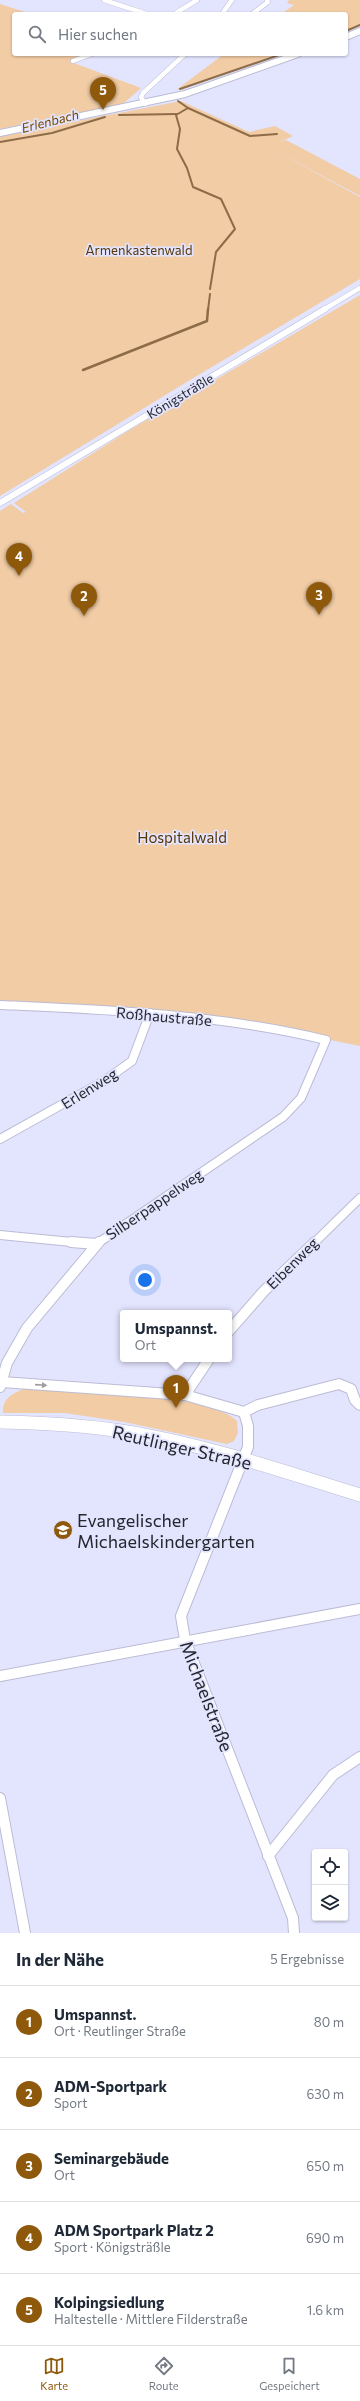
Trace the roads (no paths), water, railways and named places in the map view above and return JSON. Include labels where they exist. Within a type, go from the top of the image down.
[{"type":"main road","points":[[348,36],[360,31]]},
{"type":"main road","points":[[0,133],[145,104],[185,94],[292,56]]},
{"type":"street","points":[[104,0],[141,12]]},
{"type":"street","points":[[177,12],[197,0]]},
{"type":"street","points":[[223,12],[232,0]]},
{"type":"street","points":[[255,12],[268,2],[267,0]]},
{"type":"street","points":[[73,62],[87,56]]},
{"type":"street","points":[[145,104],[141,97],[143,94],[183,56]]},
{"type":"street","name":"Königsträßle","points":[[0,503],[360,288]]},
{"type":"street","name":"Roßhaustraße","points":[[0,1005],[150,1013],[266,1027],[326,1040]]},
{"type":"street","name":"Erlenweg","points":[[0,1139],[97,1085],[132,1061],[150,1013]]},
{"type":"street","name":"Silberpappelweg","points":[[1,1384],[7,1363],[27,1328],[96,1244],[283,1117],[302,1098],[326,1040]]},
{"type":"street","name":"Eibenweg","points":[[232,1328],[264,1291],[360,1198]]},
{"type":"street","points":[[0,1235],[96,1244]]},
{"type":"street","points":[[185,1395],[207,1362]]},
{"type":"street","points":[[1,1384],[185,1395],[244,1412],[258,1405],[339,1384],[351,1389],[355,1400],[360,1405]]},
{"type":"street","name":"Michaelstraße","points":[[244,1412],[248,1426],[249,1442],[181,1616],[184,1640],[293,1918],[294,1933]]},
{"type":"street","name":"Reutlinger Straße","points":[[0,1422],[69,1425],[129,1432],[243,1460],[360,1495]]},
{"type":"street","points":[[0,1676],[184,1640],[360,1609]]},
{"type":"street","points":[[268,1856],[333,1775],[360,1757]]},
{"type":"street","points":[[0,1798],[25,1933]]},
{"type":"waterway","points":[[348,30],[360,25]]},
{"type":"waterway","points":[[180,89],[276,56]]},
{"type":"waterway","points":[[178,101],[188,108]]},
{"type":"waterway","points":[[188,108],[250,136],[277,134]]},
{"type":"waterway","points":[[188,108],[176,115],[180,129],[177,149],[187,168],[193,187],[221,199],[235,229],[216,252],[210,289]]},
{"type":"waterway","points":[[119,115],[177,114]]},
{"type":"waterway","name":"Erlenbach","points":[[0,142],[52,133],[105,117]]},
{"type":"waterway","points":[[208,310],[210,294]]},
{"type":"waterway","points":[[83,370],[207,321],[208,309]]},
{"type":"place","name":"Kolpingsiedlung","points":[[103,110]]},
{"type":"place","name":"ADM Sportpark Platz 2","points":[[19,576]]},
{"type":"place","name":"Seminargebäude","points":[[319,615]]},
{"type":"place","name":"ADM-Sportpark","points":[[84,616]]},
{"type":"place","name":"Umspannst.","points":[[176,1408]]},
{"type":"place","name":"Evangelischer Michaelskindergarten","points":[[63,1530]]},
{"type":"park label","name":"Armenkastenwald","points":[[139,250]]},
{"type":"park label","name":"Hospitalwald","points":[[182,837]]}]
